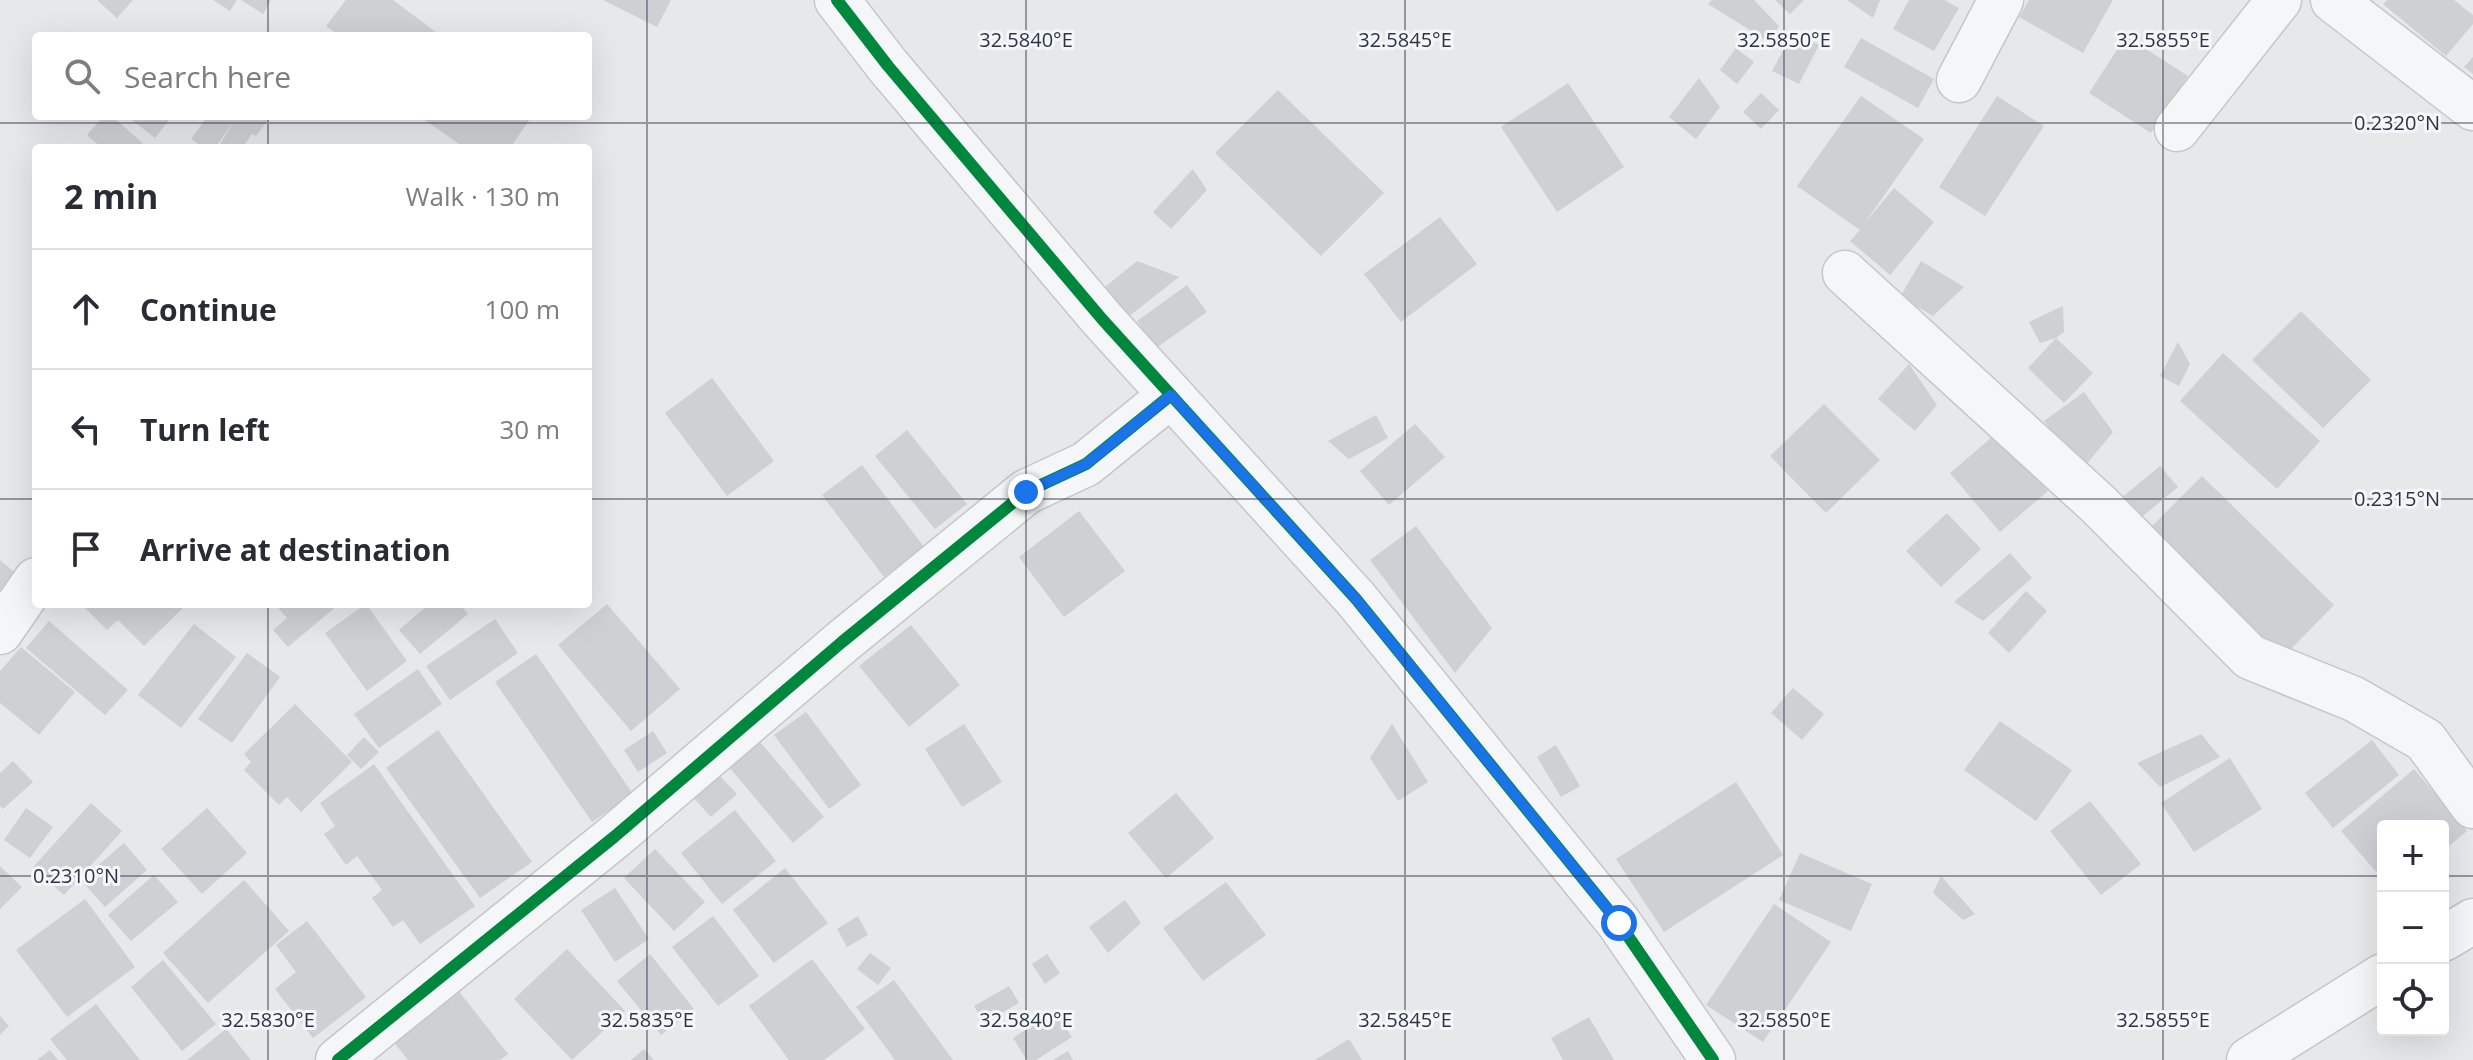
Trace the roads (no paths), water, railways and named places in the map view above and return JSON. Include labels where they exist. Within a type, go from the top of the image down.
[{"type":"street","points":[[837,0],[888,66],[1071,283],[1366,611],[1619,923],[1713,1060]]},
{"type":"street","points":[[1959,80],[2001,0]]},
{"type":"street","points":[[2177,129],[2279,0]]},
{"type":"street","points":[[2333,0],[2473,108]]},
{"type":"street","points":[[1845,273],[2098,504],[2250,657],[2354,699],[2425,740],[2473,806]]},
{"type":"street","points":[[338,1060],[614,837],[842,642],[1026,492],[1086,464],[1171,395]]},
{"type":"street","points":[[0,632],[32,586]]},
{"type":"street","points":[[2449,935],[2473,921]]},
{"type":"street","points":[[2249,1060],[2377,980]]}]
